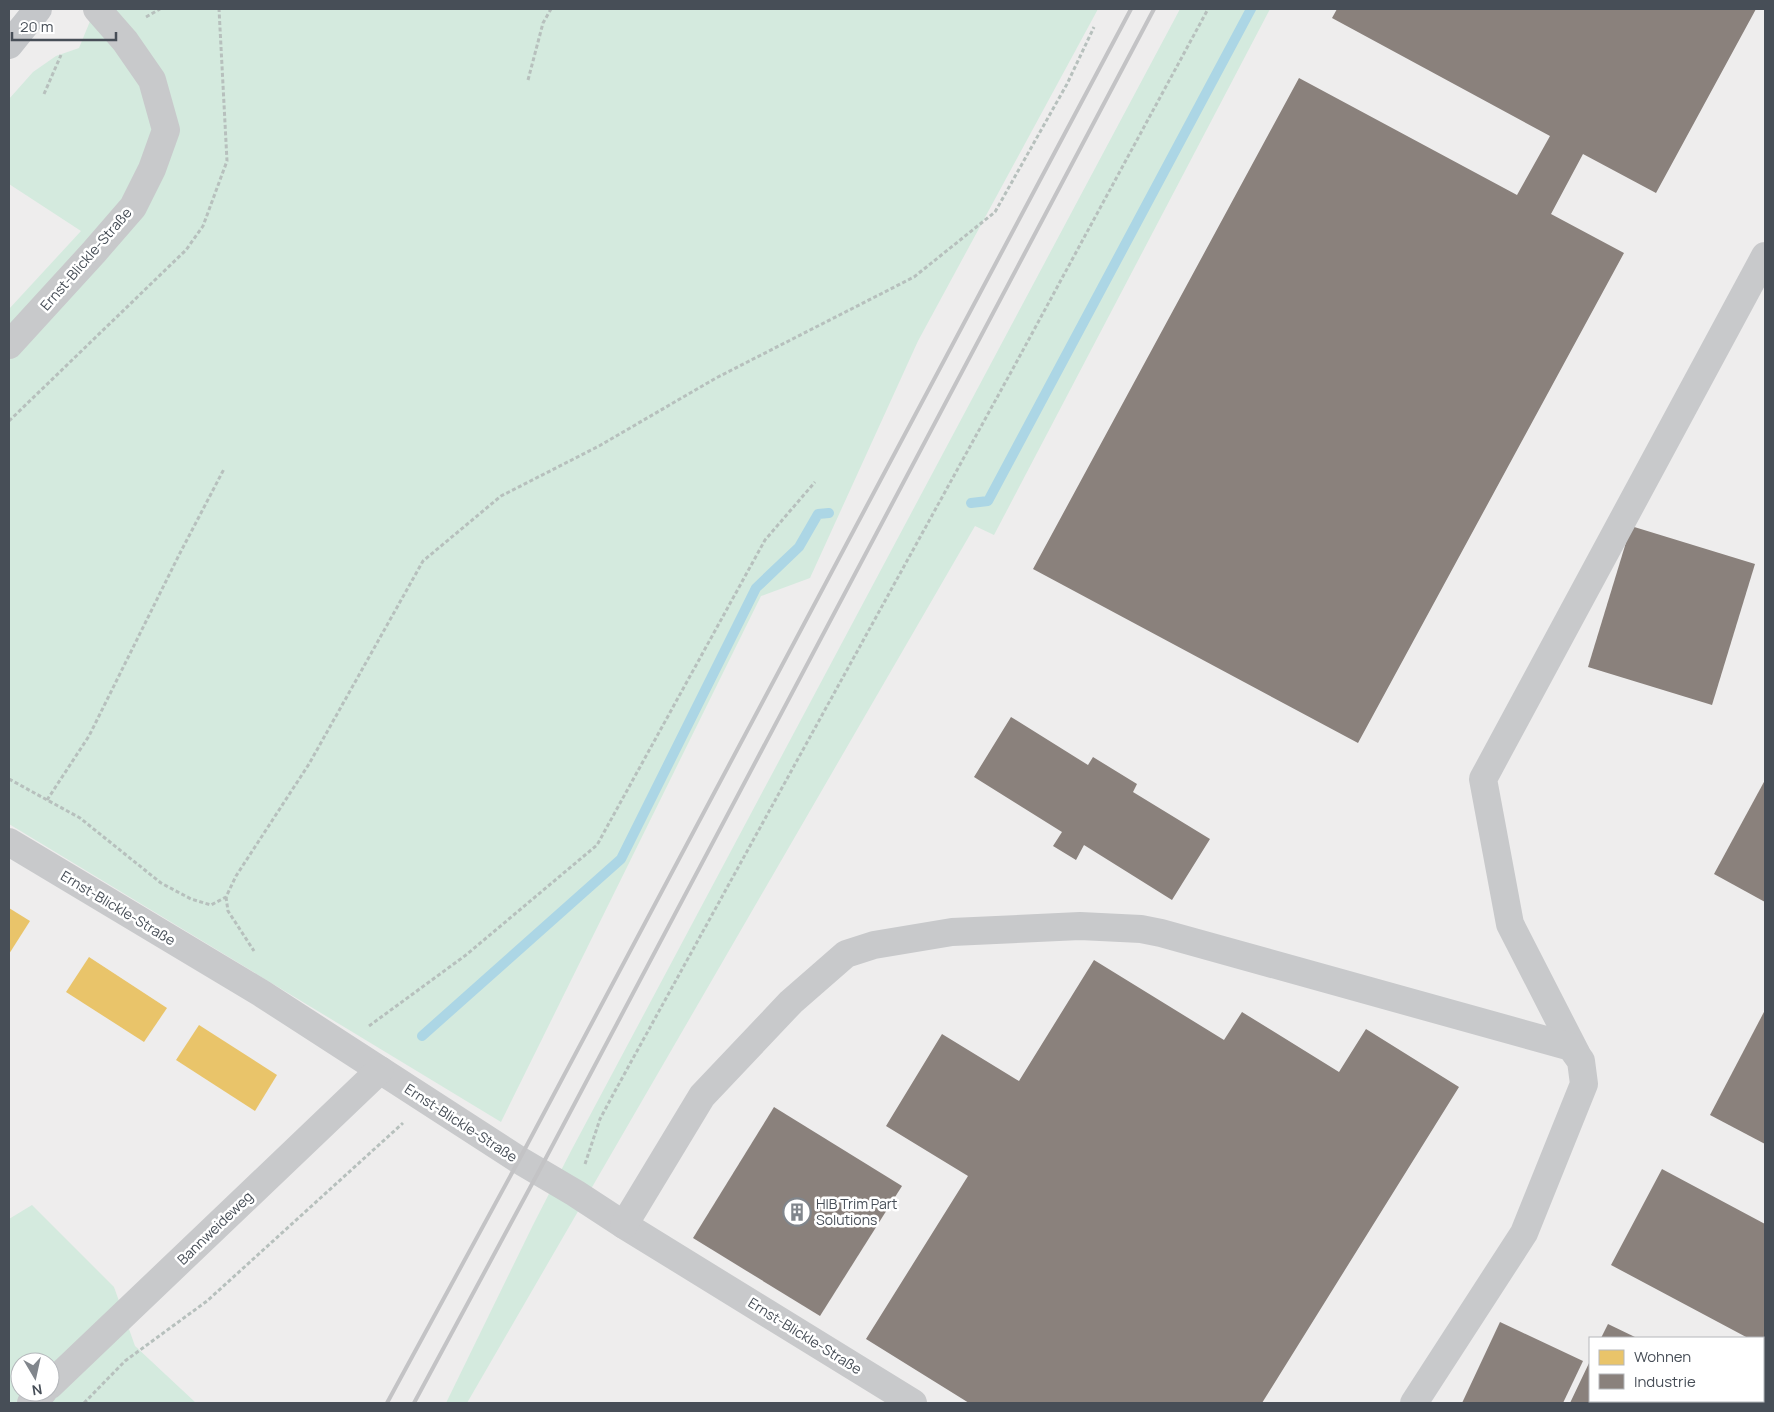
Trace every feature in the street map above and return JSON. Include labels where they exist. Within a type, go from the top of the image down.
[{"type":"main road","points":[[9,46],[38,9]]},
{"type":"street","name":"Ernst-Blickle-Straße","points":[[9,346],[133,207],[152,169],[166,130],[152,80],[126,41],[97,9]]},
{"type":"street","points":[[1576,1053],[1510,924],[1482,780],[1765,256]]},
{"type":"street","name":"Ernst-Blickle-Straße","points":[[9,842],[261,993],[519,1160],[576,1193],[624,1225],[913,1403]]},
{"type":"street","points":[[624,1225],[702,1096],[791,1002],[846,954],[874,945],[952,932],[1080,926],[1141,929],[1572,1047],[1581,1061],[1584,1084],[1524,1233],[1414,1403]]},
{"type":"street","name":"Bannweideweg","points":[[60,1376],[380,1070]]},
{"type":"path","points":[[145,17],[160,9]]},
{"type":"path","points":[[9,421],[186,250],[203,226],[227,161],[219,9]]},
{"type":"path","points":[[528,80],[543,23],[551,9]]},
{"type":"path","points":[[576,1193],[600,1119],[1208,9]]},
{"type":"path","points":[[261,993],[264,968],[228,911],[226,897],[236,876],[314,755],[423,560],[501,496],[599,446],[716,378],[914,277],[994,212],[1067,84],[1094,27]]},
{"type":"path","points":[[44,94],[61,54]]},
{"type":"path","points":[[47,800],[89,736],[179,555],[224,470]]},
{"type":"path","points":[[342,1046],[466,955],[597,845],[765,540],[815,482]]},
{"type":"path","points":[[9,779],[80,818],[161,883],[191,899],[211,905],[226,897]]},
{"type":"path","points":[[84,1403],[125,1362],[207,1301],[428,1101]]},
{"type":"green space","points":[[95,9],[1098,9],[918,341],[810,578],[761,596],[501,1122],[9,824],[9,309],[81,231],[9,184],[9,99],[33,72],[56,56],[79,48]]},
{"type":"green space","points":[[1180,9],[1270,9],[994,535],[975,526],[467,1403],[446,1403],[571,1151]]},
{"type":"green space","points":[[32,1205],[114,1287],[135,1346],[196,1403],[9,1403],[9,1219]]},
{"type":"building: Wohnen","points":[[9,908],[30,921],[9,954]]},
{"type":"building: Wohnen","points":[[89,957],[167,1008],[144,1042],[66,992]]},
{"type":"building: Wohnen","points":[[199,1025],[277,1075],[255,1111],[176,1060]]},
{"type":"building: Industrie","points":[[1337,9],[1756,9],[1656,193],[1583,154],[1551,214],[1624,253],[1358,743],[1033,569],[1299,78],[1517,195],[1550,136],[1332,18]]},
{"type":"building: Industrie","points":[[1631,526],[1755,564],[1712,705],[1588,667]]},
{"type":"building: Industrie","points":[[1011,717],[1088,765],[1093,757],[1137,784],[1133,792],[1210,839],[1172,900],[1084,845],[1076,860],[1053,846],[1062,832],[974,777]]},
{"type":"building: Industrie","points":[[1765,780],[1765,902],[1714,874]]},
{"type":"building: Industrie","points":[[1094,960],[1224,1040],[1242,1012],[1339,1072],[1366,1029],[1459,1087],[1262,1403],[969,1403],[866,1339],[968,1176],[886,1126],[942,1034],[1019,1081]]},
{"type":"building: Industrie","points":[[1765,1010],[1765,1144],[1710,1115]]},
{"type":"building: Industrie","name":"HIB Trim Part Solutions","points":[[774,1107],[902,1186],[820,1316],[693,1238]]},
{"type":"building: Industrie","points":[[1662,1169],[1765,1224],[1765,1347],[1764,1337],[1746,1337],[1611,1265]]},
{"type":"building: Industrie","points":[[1500,1322],[1583,1361],[1563,1403],[1462,1403]]},
{"type":"building: Industrie","points":[[1608,1324],[1635,1337],[1602,1337]]},
{"type":"building: Industrie","points":[[1589,1363],[1589,1402],[1736,1402],[1735,1403],[1570,1403]]},
{"type":"waterway","points":[[971,503],[988,501],[1251,9]]},
{"type":"waterway","points":[[422,1036],[621,859],[756,588],[799,547],[818,514],[829,513]]},
{"type":"railway","points":[[387,1403],[519,1160],[1131,9]]},
{"type":"railway","points":[[414,1403],[539,1171],[1154,9]]},
{"type":"place","name":"HIB Trim Part Solutions","points":[[797,1212]]}]
